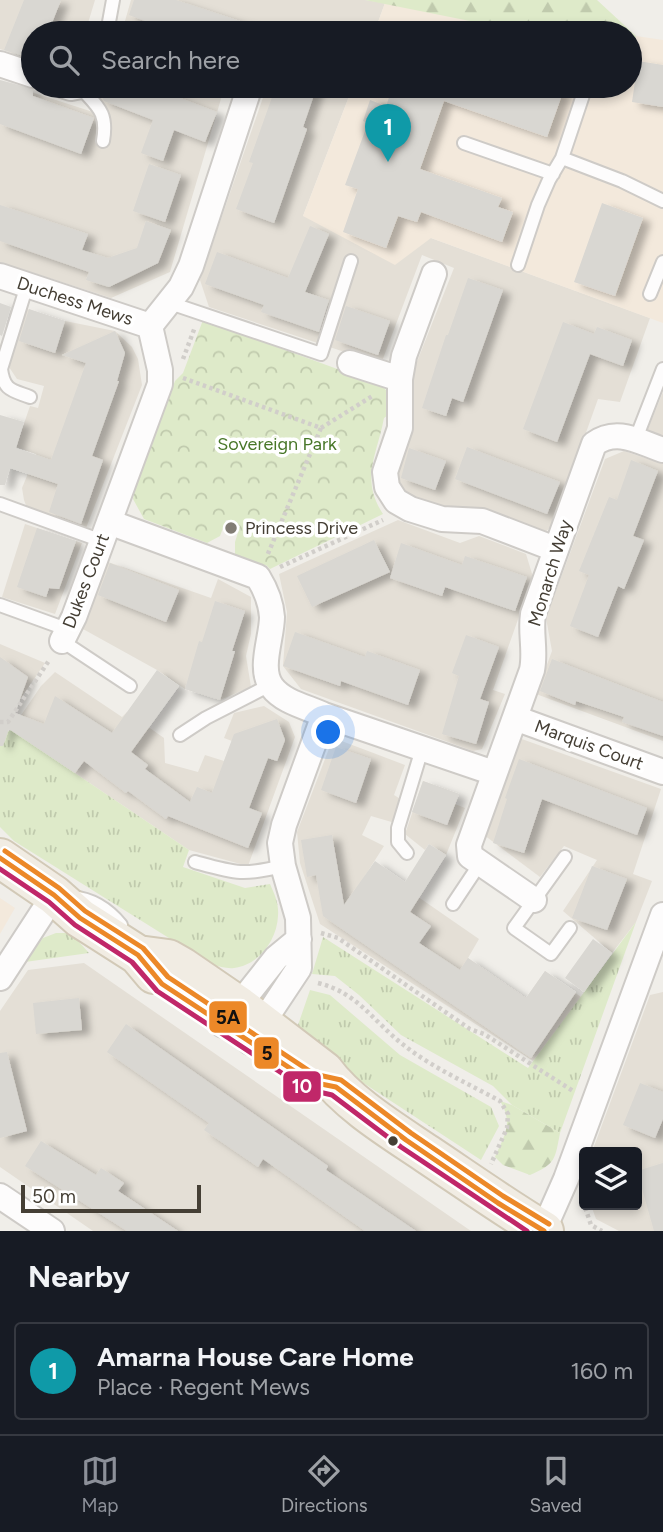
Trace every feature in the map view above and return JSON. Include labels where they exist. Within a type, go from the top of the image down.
[{"type":"main road","points":[[0,858],[54,895],[80,918],[138,955],[162,984],[244,1024],[324,1070],[336,1087],[406,1140],[543,1231]]},
{"type":"street","points":[[0,64],[21,71]]},
{"type":"street","points":[[246,98],[191,266],[181,287],[150,326],[169,373],[160,384],[105,532],[258,577],[268,592],[272,616],[266,668],[270,685],[282,696],[324,715],[494,773]]},
{"type":"street","points":[[434,274],[404,356],[400,379],[400,428],[385,472],[387,487],[396,500],[410,509],[442,519],[482,522],[555,549]]},
{"type":"street","name":"Duchess Mews","points":[[0,276],[150,326]]},
{"type":"street","points":[[350,363],[400,379]]},
{"type":"street","name":"Monarch Way","points":[[479,865],[470,856],[469,845],[534,663],[531,631],[533,614],[594,444],[606,435],[619,435],[663,450]]},
{"type":"street","name":"Dukes Court","points":[[65,635],[105,532]]},
{"type":"street","points":[[244,1024],[294,977],[299,968],[298,918],[282,866],[280,843],[324,715]]},
{"type":"street","name":"Marquis Court","points":[[515,718],[663,772]]},
{"type":"street","points":[[479,865],[534,900]]},
{"type":"street","points":[[0,978],[54,895]]},
{"type":"street","points":[[543,1231],[566,1179],[593,1104],[653,970],[663,915]]},
{"type":"street","points":[[244,1024],[276,958],[299,939]]},
{"type":"street","points":[[0,1196],[52,1231]]},
{"type":"lane","points":[[109,21],[113,0]]},
{"type":"lane","points":[[87,98],[104,114],[103,141]]},
{"type":"lane","points":[[518,265],[538,205],[562,158],[582,98]]},
{"type":"lane","points":[[464,144],[553,174]]},
{"type":"lane","points":[[562,158],[662,196]]},
{"type":"lane","points":[[170,303],[321,354],[351,261]]},
{"type":"lane","points":[[650,294],[663,262]]},
{"type":"lane","points":[[27,285],[1,369],[2,381],[8,389],[30,397]]},
{"type":"lane","points":[[635,441],[663,369]]},
{"type":"lane","points":[[0,504],[105,532]]},
{"type":"lane","points":[[0,605],[65,635],[130,686]]},
{"type":"lane","points":[[180,735],[206,718],[270,685]]},
{"type":"lane","points":[[407,853],[398,842],[398,828],[422,748]]},
{"type":"lane","points":[[565,857],[514,928],[551,954],[570,928]]},
{"type":"lane","points":[[195,862],[236,873],[253,873],[282,866]]},
{"type":"lane","points":[[453,904],[479,865]]},
{"type":"path","points":[[200,313],[169,373],[321,428]]},
{"type":"path","points":[[258,577],[321,428],[400,379]]},
{"type":"path","points":[[258,577],[410,509]]},
{"type":"path","points":[[0,722],[8,722],[65,635]]},
{"type":"path","points":[[299,939],[321,933],[338,938],[470,1029],[484,1034],[593,1104]]},
{"type":"path","points":[[294,977],[337,988],[354,999],[407,1048],[500,1101],[509,1114],[507,1128],[490,1166]]},
{"type":"shaded area","points":[[0,0],[95,0],[89,21],[21,21],[21,56],[0,49]]},
{"type":"shaded area","points":[[131,0],[365,0],[385,3],[378,21],[125,21]]},
{"type":"shaded area","points":[[385,3],[472,21],[378,21]]},
{"type":"shaded area","points":[[642,37],[663,40],[663,323],[431,238],[395,265],[303,216],[348,98],[642,98]]},
{"type":"shaded area","points":[[0,82],[21,89],[21,98],[50,98],[93,112],[98,98],[221,98],[170,272],[111,298],[0,262]]},
{"type":"shaded area","points":[[263,98],[348,98],[303,216],[431,238],[650,318],[620,402],[598,399],[553,525],[541,536],[461,506],[444,513],[400,492],[391,476],[407,387],[454,268],[422,255],[381,364],[209,307],[200,280]]},
{"type":"shaded area","points":[[27,309],[65,321],[115,331],[132,347],[138,359],[142,385],[86,528],[27,508],[24,500],[22,488],[36,454],[16,447],[30,406],[38,408],[44,386],[17,379],[9,367]]},
{"type":"shaded area","points":[[663,392],[663,436],[647,431]]},
{"type":"shaded area","points":[[624,451],[663,464],[663,741],[536,694],[552,651],[546,618],[605,459]]},
{"type":"shaded area","points":[[398,520],[460,543],[479,536],[526,554],[533,577],[493,690],[505,694],[482,749],[473,751],[301,689],[283,666],[287,612],[279,574]]},
{"type":"shaded area","points":[[25,524],[82,543],[55,614],[2,597]]},
{"type":"shaded area","points":[[108,562],[211,598],[218,579],[251,597],[251,634],[246,656],[251,687],[220,700],[185,689],[157,670],[83,629]]},
{"type":"shaded area","points":[[0,644],[45,663],[8,717],[0,720]]},
{"type":"shaded area","points":[[55,672],[122,717],[127,712],[164,738],[165,763],[198,772],[205,755],[224,761],[232,741],[224,738],[234,713],[264,706],[289,722],[295,737],[248,866],[189,850],[11,730],[41,686]]},
{"type":"shaded area","points":[[519,738],[661,789],[633,874],[652,881],[636,922],[612,953],[563,911],[597,860],[564,846],[540,877],[484,835]]},
{"type":"shaded area","points":[[339,740],[405,765],[394,795],[402,800],[395,823],[371,816],[362,835],[384,846],[363,879],[398,883],[479,939],[468,958],[526,998],[545,971],[581,997],[533,1061],[320,924],[300,863],[297,832],[330,746]]},
{"type":"shaded area","points":[[423,781],[459,794],[455,804],[465,808],[446,855],[429,844],[425,850],[405,834]]},
{"type":"shaded area","points":[[0,898],[15,908],[0,934]]},
{"type":"shaded area","points":[[84,963],[471,1231],[93,1231],[0,1167],[0,1011],[28,970]]},
{"type":"shaded area","points":[[663,992],[663,1231],[619,1231],[596,1219],[593,1210],[642,1210],[642,1147],[594,1147],[650,995]]},
{"type":"green space","points":[[365,0],[597,0],[620,21],[470,21]]},
{"type":"green space","name":"Sovereign Park","points":[[203,320],[381,385],[391,395],[391,413],[384,418],[371,478],[376,501],[383,514],[270,569],[266,565],[260,566],[235,556],[235,542],[240,526],[226,520],[220,536],[207,543],[144,519],[133,499],[135,486],[175,381],[183,373]]},
{"type":"green space","points":[[11,730],[189,850],[183,867],[245,888],[270,884],[277,904],[277,925],[270,942],[259,957],[243,966],[231,968],[212,965],[14,841],[0,827],[0,735]]},
{"type":"green space","points":[[636,922],[560,1133],[512,1105],[493,1086],[401,1035],[335,976],[312,974],[323,937],[528,1068]]},
{"type":"green space","points":[[56,933],[71,933],[89,953],[25,962],[43,938]]},
{"type":"green space","points":[[310,990],[330,995],[400,1055],[491,1107],[499,1126],[481,1160],[310,1048],[298,1025]]},
{"type":"green space","points":[[500,1101],[512,1105],[560,1133],[550,1164],[530,1175],[503,1165],[495,1157],[507,1123]]},
{"type":"building","points":[[24,0],[61,0],[53,21],[21,21],[21,55],[4,50]]},
{"type":"building","points":[[134,0],[176,0],[240,21],[145,21],[129,15]]},
{"type":"building","points":[[642,62],[663,65],[663,107],[632,102],[633,98],[642,98]]},
{"type":"building","points":[[0,80],[21,86],[21,98],[39,98],[94,118],[81,154],[0,124]]},
{"type":"building","points":[[180,98],[217,112],[205,142],[174,130],[163,161],[141,153],[153,120],[103,99]]},
{"type":"building","points":[[272,98],[313,98],[303,127],[307,129],[274,223],[236,209],[253,163],[249,162]]},
{"type":"building","points":[[389,98],[561,98],[547,137],[444,101],[420,169],[502,198],[498,207],[513,212],[502,242],[421,212],[417,222],[398,216],[386,248],[343,232],[358,189],[345,185],[368,123],[363,121],[370,100],[386,106]]},
{"type":"building","points":[[149,164],[181,175],[165,222],[133,211]]},
{"type":"building","points":[[602,203],[643,218],[615,296],[574,282]]},
{"type":"building","points":[[0,205],[88,234],[82,250],[108,258],[137,248],[146,221],[171,230],[158,263],[109,287],[86,280],[89,272],[0,241]]},
{"type":"building","points":[[310,226],[329,234],[305,292],[329,300],[319,332],[261,312],[264,305],[205,284],[217,252],[288,278]]},
{"type":"building","points":[[468,278],[503,290],[463,402],[452,398],[446,416],[422,408]]},
{"type":"building","points":[[0,303],[11,307],[2,336],[0,335]]},
{"type":"building","points":[[346,306],[390,321],[378,355],[335,340]]},
{"type":"building","points":[[29,309],[65,321],[55,353],[19,341]]},
{"type":"building","points":[[563,322],[594,334],[597,327],[632,340],[623,366],[590,354],[557,442],[523,429]]},
{"type":"building","points":[[115,331],[125,353],[119,381],[92,456],[103,460],[81,524],[49,512],[58,484],[10,468],[5,485],[0,485],[0,415],[24,422],[16,448],[51,460],[86,363],[62,355]]},
{"type":"building","points":[[467,447],[560,482],[547,514],[455,479]]},
{"type":"building","points":[[409,448],[446,461],[435,490],[401,478]]},
{"type":"building","points":[[631,460],[658,471],[633,536],[644,540],[624,589],[618,586],[598,637],[570,626],[589,575],[579,571],[609,497],[617,500]]},
{"type":"building","points":[[37,528],[76,541],[59,589],[49,588],[46,597],[17,587]]},
{"type":"building","points":[[374,540],[390,572],[312,607],[297,576]]},
{"type":"building","points":[[401,543],[462,565],[465,556],[527,577],[515,611],[445,587],[442,596],[390,578]]},
{"type":"building","points":[[110,563],[179,590],[166,622],[98,595]]},
{"type":"building","points":[[215,601],[245,611],[220,700],[185,689],[199,641],[202,642]]},
{"type":"building","points":[[295,632],[365,657],[367,651],[420,670],[408,705],[341,681],[340,686],[283,666]]},
{"type":"building","points":[[466,635],[499,647],[480,699],[489,702],[476,744],[442,734],[459,676],[452,673]]},
{"type":"building","points":[[0,657],[28,677],[15,713],[44,724],[55,696],[112,733],[157,670],[179,686],[131,752],[148,765],[145,769],[190,802],[197,787],[212,793],[234,734],[277,719],[285,740],[277,761],[268,758],[249,808],[262,813],[248,848],[168,816],[166,819],[84,761],[75,773],[9,729],[3,746],[0,746]]},
{"type":"building","points":[[552,659],[663,702],[663,736],[622,722],[624,717],[576,701],[575,705],[540,691]]},
{"type":"building","points":[[336,747],[371,759],[356,803],[321,790]]},
{"type":"building","points":[[519,759],[647,808],[637,835],[542,799],[524,853],[493,843]]},
{"type":"building","points":[[423,781],[459,794],[447,825],[412,812]]},
{"type":"building","points":[[332,835],[344,905],[375,861],[405,882],[429,844],[446,855],[410,912],[431,926],[419,943],[460,970],[468,958],[526,998],[545,971],[576,992],[531,1058],[323,916],[316,875],[307,877],[301,840]]},
{"type":"building","points":[[592,866],[627,879],[607,930],[572,918]]},
{"type":"building","points":[[593,939],[612,953],[584,992],[565,978]]},
{"type":"building","points":[[79,998],[82,1030],[36,1034],[33,1003]]},
{"type":"building","points":[[126,1024],[328,1166],[326,1170],[416,1231],[365,1231],[263,1159],[258,1167],[204,1130],[209,1123],[107,1052]]},
{"type":"building","points":[[7,1052],[27,1131],[0,1138],[0,1053]]},
{"type":"building","points":[[640,1083],[663,1092],[663,1119],[655,1138],[623,1125]]},
{"type":"building","points":[[41,1141],[96,1175],[101,1168],[124,1183],[118,1191],[178,1231],[127,1231],[25,1166]]},
{"type":"building","points":[[663,1163],[663,1231],[654,1231],[642,1189],[642,1169]]},
{"type":"transit line","name":"5A","points":[[5,851],[59,888],[85,911],[143,948],[168,977],[314,1074],[341,1080],[411,1133],[549,1224]]},
{"type":"transit line","name":"5","points":[[0,858],[54,895],[80,918],[138,955],[162,984],[311,1082],[336,1087],[406,1140],[544,1231]]},
{"type":"transit line","name":"10","points":[[0,869],[49,902],[75,925],[132,962],[157,991],[306,1089],[332,1095],[401,1147],[527,1231]]},
{"type":"place","name":"Amarna House Care Home","points":[[388,162]]},
{"type":"place","name":"Princess Drive","points":[[231,528]]}]
